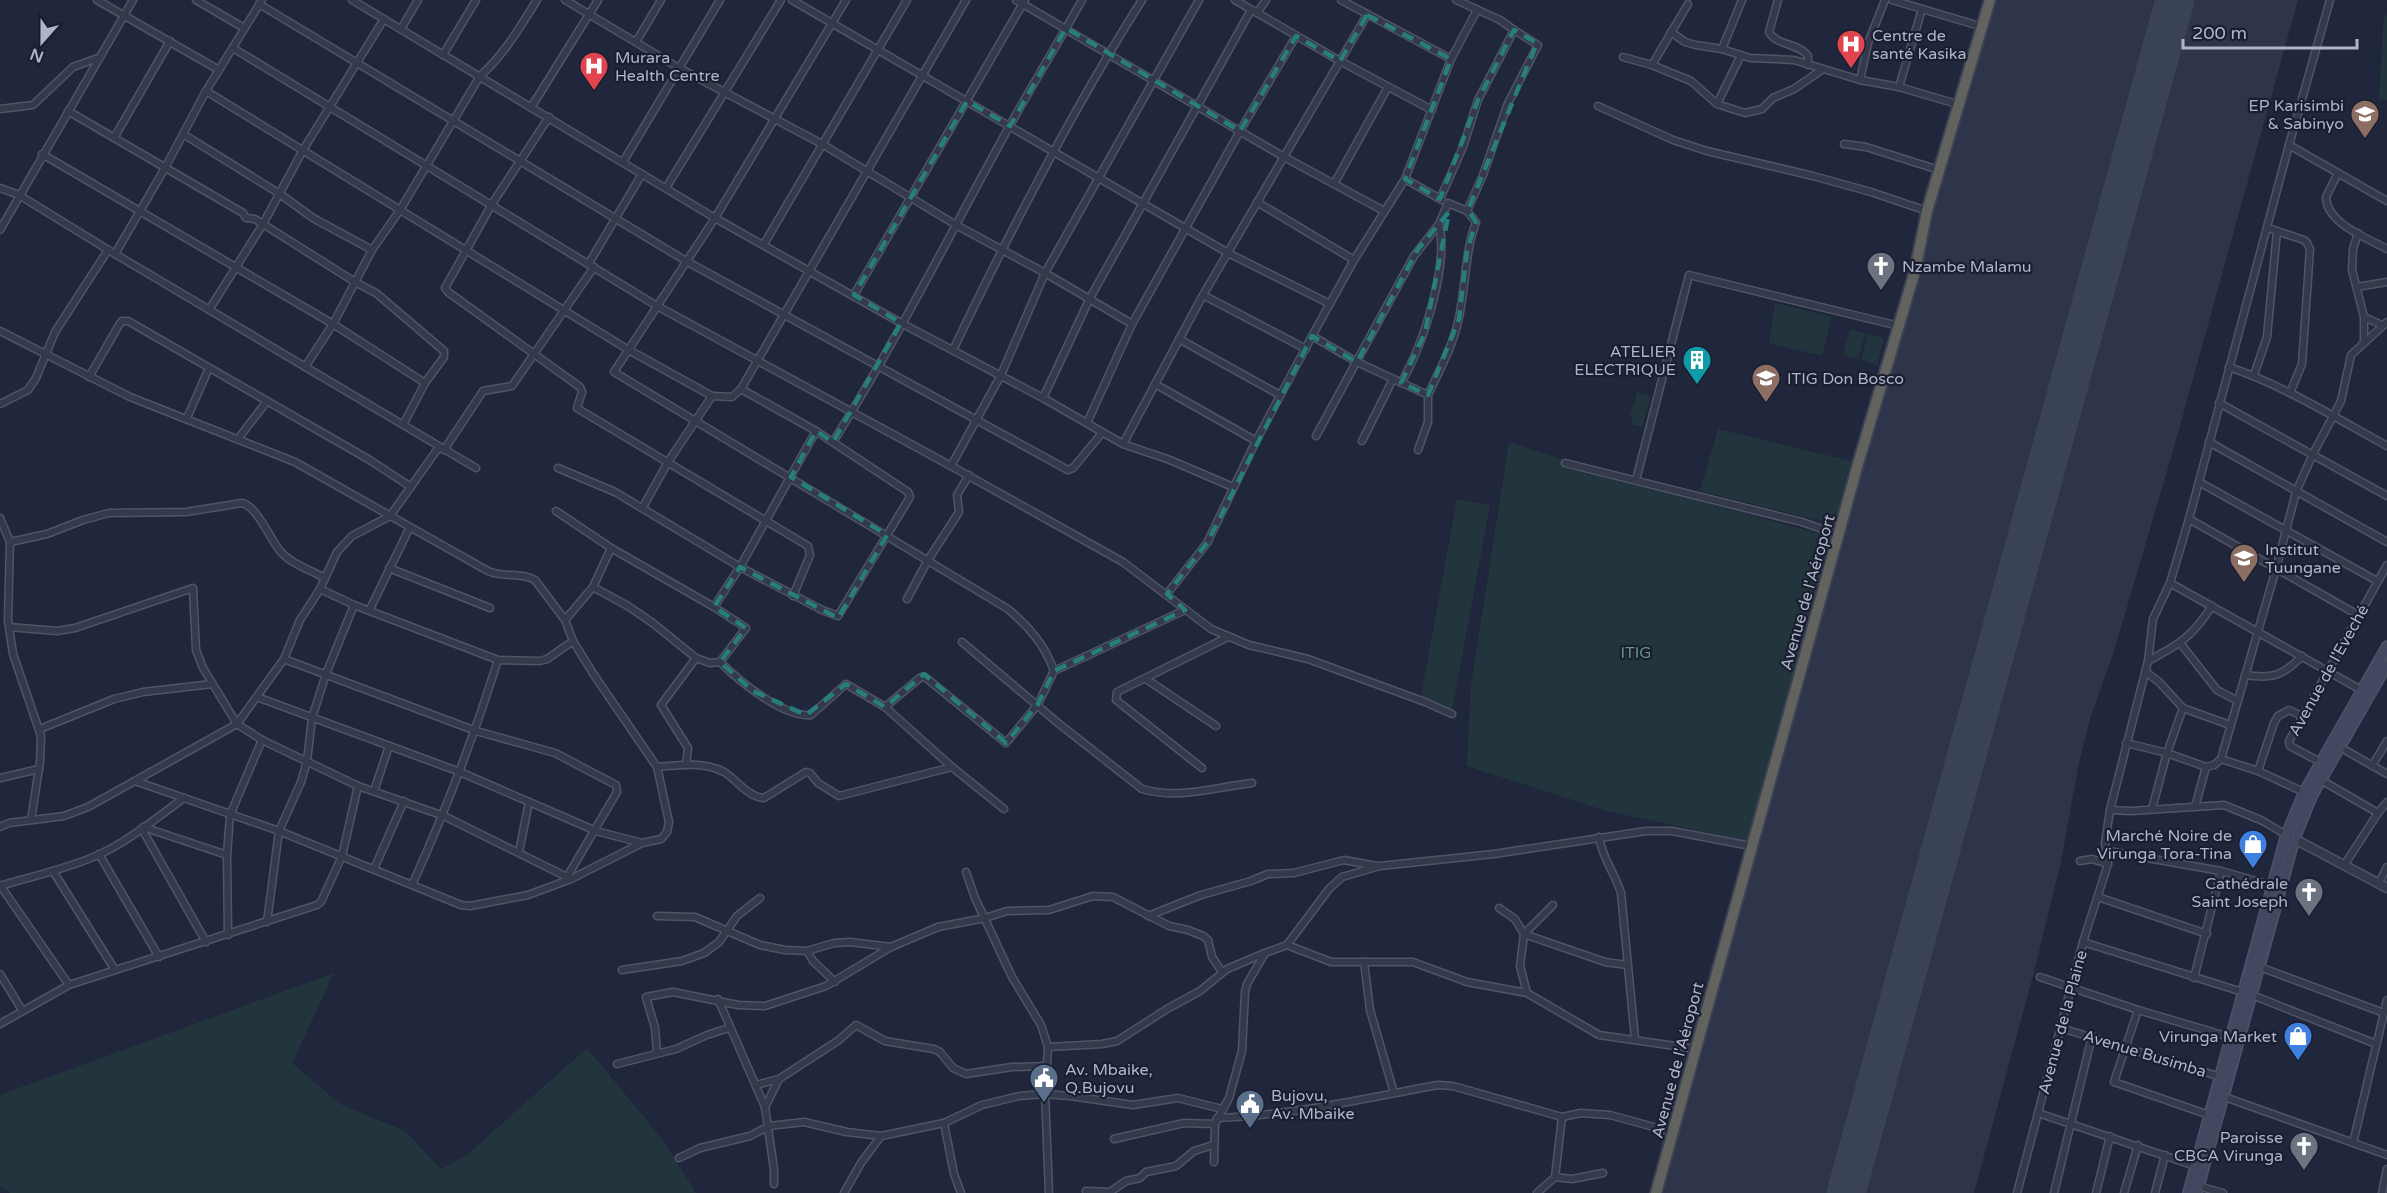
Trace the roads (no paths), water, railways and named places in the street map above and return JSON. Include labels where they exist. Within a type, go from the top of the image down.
[{"type":"highway","name":"Avenue de l'Aéroport","points":[[1656,1193],[1750,846],[1915,271],[1938,170],[1990,0]]},
{"type":"main road","points":[[2308,794],[2321,780],[2361,690],[2387,646]]},
{"type":"main road","points":[[2194,1189],[2291,836],[2320,762],[2335,745],[2387,665]]},
{"type":"street","points":[[97,0],[219,70]]},
{"type":"street","points":[[0,230],[133,0]]},
{"type":"street","points":[[196,0],[244,28]]},
{"type":"street","points":[[401,29],[418,0]]},
{"type":"street","points":[[443,55],[476,0]]},
{"type":"street","points":[[305,367],[333,324],[372,250],[428,165],[480,76],[500,57],[537,0]]},
{"type":"street","points":[[566,0],[679,68],[822,144],[956,225],[1090,298],[1132,324]]},
{"type":"street","points":[[532,106],[598,0]]},
{"type":"street","points":[[636,42],[662,0]]},
{"type":"street","points":[[623,162],[720,0]]},
{"type":"street","points":[[666,188],[781,0]]},
{"type":"street","points":[[792,0],[1228,253],[1330,304]]},
{"type":"street","points":[[846,0],[715,218],[627,349],[615,373],[1008,609],[1024,622],[1049,655],[1054,671]]},
{"type":"street","points":[[764,244],[907,0]]},
{"type":"street","points":[[206,91],[627,349],[712,396],[732,397],[741,389],[966,0]]},
{"type":"street","points":[[1016,0],[1024,2],[1284,157],[1384,211]]},
{"type":"street","points":[[833,442],[880,367],[901,323],[1082,0]]},
{"type":"street","points":[[953,350],[1001,249],[1109,53],[1142,0]]},
{"type":"street","points":[[951,465],[1001,375],[1045,273],[1198,0]]},
{"type":"street","points":[[1235,0],[1340,61],[1432,110]]},
{"type":"street","points":[[1043,398],[1090,298],[1197,106],[1254,11],[1266,0]]},
{"type":"street","points":[[1341,0],[1451,59]]},
{"type":"street","points":[[1456,0],[1500,20],[1538,45],[1508,103],[1483,175],[1467,211]]},
{"type":"street","points":[[1722,49],[1742,0]]},
{"type":"street","points":[[1778,0],[1768,32],[1773,38],[1803,50],[1808,56],[1808,64]]},
{"type":"street","points":[[1860,80],[1868,43],[1885,0]]},
{"type":"street","points":[[1892,0],[1983,27]]},
{"type":"street","name":"Avenue de la Plaine","points":[[2017,1193],[2083,942],[2108,864],[2108,851],[2105,843],[2110,810],[2146,672],[2153,619],[2170,583],[2189,519],[2330,0]]},
{"type":"street","points":[[355,1],[715,218],[901,323],[1001,375],[1123,444],[1170,460],[1233,487]]},
{"type":"street","points":[[0,404],[28,390],[36,378],[55,332],[140,210],[206,91],[260,2],[686,261],[976,421],[1071,470],[1102,433]]},
{"type":"street","points":[[854,295],[1024,2]]},
{"type":"street","points":[[1652,65],[1688,4]]},
{"type":"street","points":[[1899,87],[1922,9]]},
{"type":"street","points":[[1167,594],[1207,543],[1256,441],[1312,336],[1354,260],[1405,179],[1451,59],[1477,10]]},
{"type":"street","points":[[1123,444],[1203,295],[1367,15]]},
{"type":"street","points":[[209,310],[263,224],[303,150],[384,19]]},
{"type":"street","points":[[1440,199],[1463,147],[1478,100],[1514,30]]},
{"type":"street","points":[[1671,32],[1685,42],[1741,55],[1794,60],[1860,80],[1899,87],[1957,104]]},
{"type":"street","points":[[1087,423],[1132,324],[1296,36]]},
{"type":"street","points":[[114,138],[170,41]]},
{"type":"street","points":[[232,48],[657,306],[951,465],[1123,562],[1211,629],[1259,648],[1308,659],[1452,714]]},
{"type":"street","points":[[1717,104],[1741,55]]},
{"type":"street","points":[[1623,57],[1652,65],[1693,83],[1717,104],[1745,113],[1757,111],[1773,98],[1794,89],[1823,69]]},
{"type":"street","points":[[0,110],[33,105],[73,67],[99,58]]},
{"type":"street","points":[[1334,184],[1388,87]]},
{"type":"street","points":[[1598,106],[1673,140],[1707,152],[1871,192],[1927,211]]},
{"type":"street","points":[[68,111],[243,213],[246,218],[255,219],[376,293],[391,303],[444,351],[444,357],[425,383],[404,423]]},
{"type":"street","points":[[549,117],[492,204],[445,288],[582,389],[577,404],[580,410],[807,546],[810,551],[793,596]]},
{"type":"street","points":[[183,134],[280,194],[314,218],[372,250]]},
{"type":"street","points":[[1844,144],[1866,147],[1938,170]]},
{"type":"street","points":[[2289,145],[2387,201]]},
{"type":"street","points":[[42,154],[333,324],[425,383]]},
{"type":"street","points":[[2338,173],[2326,197],[2327,205],[2337,219],[2387,249]]},
{"type":"street","points":[[0,827],[9,823],[64,816],[88,807],[237,724],[284,659],[300,620],[320,589],[337,552],[352,537],[390,516],[486,388],[512,386],[592,265],[642,174]]},
{"type":"street","points":[[1405,179],[1467,211],[1476,222],[1467,251],[1459,319],[1451,345],[1428,395],[1428,422],[1418,450]]},
{"type":"street","points":[[0,188],[19,195],[476,468]]},
{"type":"street","points":[[1257,202],[1354,260]]},
{"type":"street","points":[[1316,436],[1414,256],[1438,224],[1448,203]]},
{"type":"street","points":[[1401,383],[1414,360],[1427,324],[1441,252],[1438,224]]},
{"type":"street","points":[[2268,228],[2304,240],[2310,249],[2302,364],[2290,393]]},
{"type":"street","points":[[2254,375],[2267,337],[2277,231]]},
{"type":"street","points":[[2358,233],[2352,262],[2364,317],[2364,341]]},
{"type":"street","points":[[1636,480],[1689,275],[1899,326]]},
{"type":"street","points":[[2357,287],[2387,282]]},
{"type":"street","points":[[1203,295],[1306,349]]},
{"type":"street","points":[[2364,317],[2384,324]]},
{"type":"street","points":[[89,377],[122,321],[128,321],[411,487]]},
{"type":"street","points":[[2195,807],[2206,767],[2220,759],[2276,569],[2296,492],[2346,388],[2349,360],[2354,351],[2384,324]]},
{"type":"street","points":[[0,331],[130,397],[303,465],[496,575],[530,577],[536,580],[565,620],[573,641],[594,675],[657,767],[669,822],[664,837],[642,843],[569,878],[528,895],[470,906],[461,905],[279,831],[135,781]]},
{"type":"street","points":[[1312,336],[1357,362],[1428,395]]},
{"type":"street","points":[[1179,339],[1281,395]]},
{"type":"street","points":[[2229,367],[2254,375],[2387,446]]},
{"type":"street","points":[[187,418],[209,368]]},
{"type":"street","points":[[1362,441],[1393,379]]},
{"type":"street","points":[[1155,384],[1256,441]]},
{"type":"street","points":[[558,468],[586,478],[643,507],[740,567],[793,596],[838,616],[909,500],[909,495],[816,431],[741,389]]},
{"type":"street","points":[[643,507],[668,462],[712,396]]},
{"type":"street","points":[[238,439],[267,401]]},
{"type":"street","points":[[2219,403],[2387,496]]},
{"type":"street","points":[[714,607],[740,567],[816,431]]},
{"type":"street","points":[[2209,441],[2387,542]]},
{"type":"street","points":[[1565,463],[1802,522],[1839,535]]},
{"type":"street","points":[[907,599],[928,560],[959,512],[957,495],[969,475]]},
{"type":"street","points":[[2199,482],[2377,581]]},
{"type":"street","points":[[10,542],[47,534],[82,520],[109,513],[186,512],[242,503],[248,504],[253,510],[274,543],[288,559],[325,578]]},
{"type":"street","points":[[556,511],[611,548],[746,628],[720,662],[710,663],[696,658],[628,606],[593,587]]},
{"type":"street","points":[[0,518],[10,542],[9,623],[13,654],[40,729],[39,769],[31,820]]},
{"type":"street","points":[[2189,519],[2358,615]]},
{"type":"street","points":[[370,609],[410,527]]},
{"type":"street","points":[[565,620],[593,587],[611,548]]},
{"type":"street","name":"Avenue de l'Eveché","points":[[2320,762],[2289,744],[2302,716],[2387,565]]},
{"type":"street","points":[[389,568],[490,608]]},
{"type":"street","points":[[0,583],[10,583]]},
{"type":"street","points":[[2170,583],[2370,694]]},
{"type":"street","points":[[0,622],[57,631],[75,628],[193,588],[196,650],[203,668],[237,724],[262,740],[358,786],[444,816],[569,878]]},
{"type":"street","points":[[320,589],[354,605],[370,609],[498,660],[547,659],[573,641]]},
{"type":"street","points":[[267,922],[279,831],[301,782],[307,761],[312,718],[326,674],[354,605]]},
{"type":"street","points":[[2148,661],[2181,644],[2200,625],[2212,606]]},
{"type":"street","points":[[885,707],[921,677],[925,677],[1006,742],[1038,705],[1054,671],[1185,610]]},
{"type":"street","points":[[1202,768],[1116,700],[1117,692],[1228,637]]},
{"type":"street","points":[[962,642],[1129,781],[1142,789],[1154,792],[1197,792],[1252,783]]},
{"type":"street","points":[[2181,644],[2217,690],[2238,701]]},
{"type":"street","points":[[2245,675],[2264,678],[2284,673],[2302,656]]},
{"type":"street","points":[[686,765],[688,748],[661,705],[696,658]]},
{"type":"street","points":[[284,659],[476,731],[555,753],[616,785],[617,792],[569,878]]},
{"type":"street","points":[[412,885],[444,816],[476,731],[498,660]]},
{"type":"street","points":[[720,662],[747,687],[800,715],[811,715],[846,684],[885,707],[952,767],[1004,809]]},
{"type":"street","points":[[2146,672],[2159,682],[2183,708],[2230,725]]},
{"type":"street","points":[[1146,679],[1216,726]]},
{"type":"street","points":[[40,729],[114,699],[143,692],[212,684]]},
{"type":"street","points":[[257,697],[460,772],[596,831],[642,843]]},
{"type":"street","points":[[2152,809],[2167,753],[2183,708]]},
{"type":"street","points":[[2258,771],[2278,716],[2289,710],[2302,716]]},
{"type":"street","points":[[228,935],[227,855],[230,815],[262,740]]},
{"type":"street","points":[[2372,766],[2387,741]]},
{"type":"street","points":[[2126,743],[2167,753],[2206,767]]},
{"type":"street","points":[[2335,745],[2387,774]]},
{"type":"street","points":[[374,791],[389,746]]},
{"type":"street","points":[[2220,759],[2258,771],[2308,794]]},
{"type":"street","points":[[657,767],[686,765],[717,769],[755,796],[764,798],[806,772],[839,796],[952,767]]},
{"type":"street","points":[[0,778],[39,769]]},
{"type":"street","points":[[2321,780],[2378,813]]},
{"type":"street","points":[[0,1024],[69,986],[320,903],[342,856],[358,786]]},
{"type":"street","points":[[69,986],[0,886],[53,871],[99,854],[142,828],[184,798]]},
{"type":"street","points":[[374,869],[404,801]]},
{"type":"street","points":[[519,852],[529,802]]},
{"type":"street","points":[[2345,864],[2387,802]]},
{"type":"street","points":[[2110,810],[2231,806],[2383,886],[2387,867]]},
{"type":"street","points":[[142,828],[227,855]]},
{"type":"street","points":[[142,828],[206,942]]},
{"type":"street","points":[[1048,1047],[1117,1041],[1200,991],[1222,972],[1287,945],[1335,881],[1380,866],[1494,854],[1659,830],[1750,846]]},
{"type":"street","points":[[1599,837],[1602,856],[1614,873],[1621,893],[1635,1039]]},
{"type":"street","points":[[2108,851],[2221,871],[2276,886]]},
{"type":"street","points":[[99,854],[159,957]]},
{"type":"street","points":[[1148,916],[1201,895],[1268,874],[1294,873],[1344,860],[1380,866]]},
{"type":"street","points":[[2080,861],[2092,860],[2108,864]]},
{"type":"street","points":[[53,871],[115,970]]},
{"type":"street","points":[[2194,978],[2207,934],[2221,871]]},
{"type":"street","points":[[966,872],[1012,977],[1041,1025],[1048,1047],[1044,1094],[1049,1193]]},
{"type":"street","points":[[657,1053],[655,1028],[646,997],[673,992],[758,1007],[835,982],[891,947],[938,927],[985,918],[1007,910],[1049,910],[1093,896],[1113,897],[1169,926],[1203,936],[1208,940],[1212,957],[1222,972]]},
{"type":"street","points":[[2098,897],[2207,934]]},
{"type":"street","points":[[622,970],[656,966],[696,957],[715,946],[737,916],[760,898]]},
{"type":"street","points":[[1527,993],[1520,966],[1524,934],[1553,905]]},
{"type":"street","points":[[1499,908],[1515,919],[1524,934],[1611,964],[1627,965]]},
{"type":"street","points":[[657,916],[695,917],[768,947],[807,951],[834,943],[850,942],[891,947]]},
{"type":"street","points":[[2083,942],[2247,994],[2376,1044]]},
{"type":"street","points":[[1287,945],[1330,962],[1413,962],[1467,982],[1527,993],[1593,1033],[1696,1049]]},
{"type":"street","points":[[807,951],[813,962],[835,982]]},
{"type":"street","points":[[1214,1162],[1213,1145],[1216,1121],[1229,1098],[1242,1051],[1245,992],[1265,953]]},
{"type":"street","points":[[1364,962],[1370,1010],[1394,1093]]},
{"type":"street","points":[[2255,965],[2384,1012]]},
{"type":"street","points":[[0,974],[22,1010]]},
{"type":"street","points":[[2040,977],[2138,1010],[2235,1038]]},
{"type":"street","points":[[718,999],[765,1107],[774,1184]]},
{"type":"street","points":[[2353,1143],[2387,1000]]},
{"type":"street","points":[[2138,1010],[2115,1080],[2116,1084],[2214,1116]]},
{"type":"street","points":[[756,1085],[779,1079],[839,1040],[856,1025],[885,1041],[934,1049],[940,1052],[953,1068],[966,1074],[1012,1067],[1046,1066]]},
{"type":"street","points":[[617,1064],[685,1046],[707,1035],[729,1028]]},
{"type":"street","name":"Avenue Busimba","points":[[2061,1028],[2225,1078]]},
{"type":"street","points":[[2054,1193],[2092,1036]]},
{"type":"street","points":[[765,1107],[779,1079]]},
{"type":"street","points":[[1114,1139],[1184,1123],[1216,1121],[1293,1110],[1444,1085],[1562,1117],[1581,1113],[1610,1115],[1672,1132]]},
{"type":"street","points":[[679,1158],[700,1148],[750,1137],[769,1126],[804,1122],[847,1132],[881,1136],[944,1123],[982,1105],[1012,1097],[1044,1094],[1133,1105],[1178,1098],[1222,1109]]},
{"type":"street","points":[[2219,1095],[2387,1155]]},
{"type":"street","points":[[2038,1113],[2200,1167]]},
{"type":"street","points":[[1537,1193],[1555,1177],[1562,1117]]},
{"type":"street","points":[[944,1123],[961,1193]]},
{"type":"street","points":[[844,1193],[861,1163],[881,1136]]},
{"type":"street","points":[[2096,1193],[2110,1136]]},
{"type":"street","points":[[1086,1191],[1110,1192],[1129,1180],[1140,1178],[1146,1172],[1176,1166],[1194,1151],[1213,1145]]},
{"type":"street","points":[[2124,1193],[2138,1145]]},
{"type":"street","points":[[2155,1193],[2165,1155]]},
{"type":"street","points":[[2382,1193],[2387,1169]]},
{"type":"street","points":[[1555,1177],[1572,1179],[1603,1173]]},
{"type":"street","points":[[2194,1189],[2223,1193]]},
{"type":"place","name":"Centre de santé Kasika","points":[[1851,70]]},
{"type":"place","name":"Murara Health Centre","points":[[594,92]]},
{"type":"place","name":"EP Karisimbi & Sabinyo","points":[[2365,140]]},
{"type":"place","name":"Nzambe Malamu","points":[[1881,292]]},
{"type":"place","name":"ATELIER ELECTRIQUE","points":[[1697,386]]},
{"type":"place","name":"ITIG Don Bosco","points":[[1766,404]]},
{"type":"place","name":"Institut Tuungane","points":[[2244,584]]},
{"type":"place","name":"Marché Noire de Virunga Tora-Tina","points":[[2253,870]]},
{"type":"place","name":"Cathédrale Saint Joseph","points":[[2309,918]]},
{"type":"place","name":"Virunga Market","points":[[2298,1062]]},
{"type":"place","name":"Av. Mbaike, Q.Bujovu","points":[[1044,1104]]},
{"type":"place","name":"Bujovu, Av. Mbaike","points":[[1250,1130]]},
{"type":"place","name":"Paroisse CBCA Virunga","points":[[2304,1172]]},
{"type":"park label","name":"ITIG","points":[[1636,652]]}]
